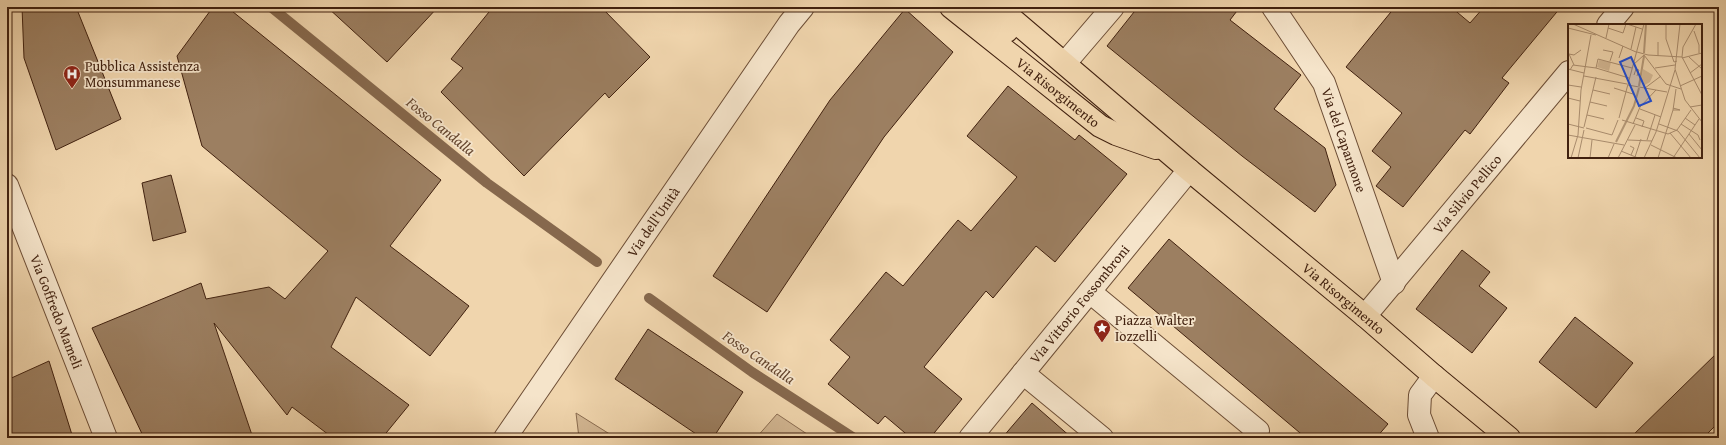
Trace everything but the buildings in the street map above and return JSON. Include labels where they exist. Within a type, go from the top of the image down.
[{"type":"main road","name":"Via Risorgimento","points":[[951,7],[1100,126],[1116,134],[1153,146],[1183,165]]},
{"type":"main road","points":[[977,7],[1075,88],[1137,125]]},
{"type":"main road","name":"Via Risorgimento","points":[[998,7],[1183,165],[1509,438]]},
{"type":"street","name":"Via dell'Unità","points":[[505,438],[789,24],[803,7]]},
{"type":"street","points":[[1064,63],[1114,7]]},
{"type":"street","name":"Via del Capannone","points":[[1273,7],[1324,83],[1394,284]]},
{"type":"street","points":[[1609,24],[1623,7]]},
{"type":"street","name":"Via Silvio Pellico","points":[[1365,316],[1394,284],[1568,73]]},
{"type":"street","name":"Via Vittorio Fossombroni","points":[[970,438],[1090,292],[1183,165]]},
{"type":"street","name":"Via Goffredo Mameli","points":[[7,185],[106,438]]},
{"type":"street","points":[[1090,292],[1258,431],[1252,438]]},
{"type":"street","points":[[1023,373],[1102,438]]},
{"type":"street","points":[[1428,438],[1419,415],[1420,395],[1434,376]]},
{"type":"shaded area","points":[[576,413],[616,438],[579,438]]},
{"type":"shaded area","points":[[777,414],[813,438],[756,438]]},
{"type":"waterway","name":"Fosso Candalla","points":[[271,7],[487,183],[597,262]]},
{"type":"waterway","name":"Fosso Candalla","points":[[649,298],[752,372],[854,438]]},
{"type":"place","name":"Pubblica Assistenza Monsummanese","points":[[72,89]]},
{"type":"place","name":"Piazza Walter Iozzelli","points":[[1102,343]]}]
